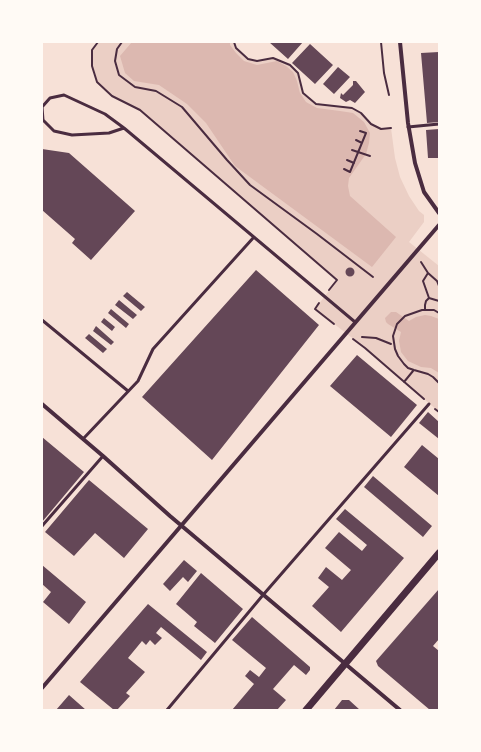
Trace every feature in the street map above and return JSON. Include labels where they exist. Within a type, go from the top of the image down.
[{"type":"street","points":[[400,42],[408,125],[415,163],[424,192],[439,213]]},
{"type":"street","points":[[42,688],[439,225]]},
{"type":"street","points":[[42,404],[181,525],[400,710]]},
{"type":"street","points":[[306,710],[344,663],[439,553]]},
{"type":"lane","points":[[124,128],[109,134],[72,135],[54,131],[43,120],[42,107],[50,98],[64,95],[105,114],[124,128],[355,322]]},
{"type":"lane","points":[[408,125],[439,124]]},
{"type":"lane","points":[[83,439],[138,381],[153,349],[254,237]]},
{"type":"lane","points":[[42,320],[128,391]]},
{"type":"lane","points":[[167,710],[263,595],[429,404]]},
{"type":"lane","points":[[42,526],[103,456]]},
{"type":"path","points":[[98,42],[92,50],[92,66],[97,82],[112,96],[140,110],[337,280],[329,290]]},
{"type":"path","points":[[122,42],[116,49],[115,62],[119,75],[135,87],[156,91],[182,107],[250,185],[373,277]]},
{"type":"path","points":[[234,42],[236,48],[248,59],[257,61],[273,58],[290,65],[298,73],[303,93],[316,104],[352,108],[361,113],[371,124],[381,129],[391,128]]},
{"type":"path","points":[[381,42],[384,73],[389,95]]},
{"type":"path","points":[[344,169],[350,172],[354,163],[366,133],[360,131]]},
{"type":"path","points":[[356,140],[362,143]]},
{"type":"path","points":[[352,150],[370,156]]},
{"type":"path","points":[[348,160],[354,163]]},
{"type":"path","points":[[421,262],[428,273],[437,281],[439,286]]},
{"type":"path","points":[[428,273],[423,281],[430,298],[439,301]]},
{"type":"path","points":[[425,310],[426,302],[430,298]]},
{"type":"path","points":[[320,303],[315,309],[334,324]]},
{"type":"path","points":[[439,313],[434,310],[425,310],[418,311],[404,317],[396,324],[393,336],[395,349],[404,364],[408,368],[428,374],[439,383]]},
{"type":"path","points":[[362,336],[376,338],[391,344]]},
{"type":"path","points":[[353,339],[439,412]]},
{"type":"path","points":[[404,382],[414,370]]},
{"type":"shaded area","points":[[98,42],[234,42],[236,48],[248,59],[257,61],[273,58],[290,65],[298,73],[303,93],[316,104],[352,108],[361,113],[371,124],[381,129],[391,128],[395,158],[400,177],[409,196],[419,211],[424,215],[424,222],[409,242],[439,266],[439,412],[365,348],[315,309],[337,280],[140,110],[112,96],[97,82],[92,66],[92,50]]},
{"type":"shaded area","points":[[132,42],[230,42],[230,45],[244,61],[257,65],[277,61],[286,66],[293,72],[300,93],[306,102],[317,108],[353,113],[364,122],[370,133],[369,143],[366,154],[349,178],[348,186],[350,196],[396,237],[372,267],[235,166],[206,123],[187,104],[159,85],[134,81],[125,73],[120,56]]},
{"type":"shaded area","points":[[391,312],[396,312],[409,321],[416,317],[425,315],[439,319],[439,373],[431,368],[421,367],[408,361],[401,352],[399,341],[401,332],[386,322],[385,318]]},
{"type":"building","points":[[269,42],[303,42],[288,59]]},
{"type":"building","points":[[310,44],[333,65],[315,84],[292,63]]},
{"type":"building","points":[[439,52],[439,122],[427,123],[421,53]]},
{"type":"building","points":[[338,67],[350,77],[334,94],[323,84]]},
{"type":"building","points":[[353,81],[356,81],[365,92],[355,103],[350,100],[346,102],[340,98],[341,93],[343,95],[353,85]]},
{"type":"building","points":[[439,129],[439,158],[428,158],[426,130]]},
{"type":"building","points":[[42,149],[69,153],[135,211],[91,260],[72,243],[75,239],[42,210]]},
{"type":"building","points":[[348,268],[352,268],[354,272],[352,276],[348,276],[346,274],[346,270]]},
{"type":"building","points":[[256,270],[319,325],[212,460],[142,397]]},
{"type":"building","points":[[127,292],[145,307],[141,311],[123,296]]},
{"type":"building","points":[[119,300],[137,315],[133,319],[115,305]]},
{"type":"building","points":[[111,309],[129,324],[126,328],[108,313]]},
{"type":"building","points":[[104,318],[115,327],[112,331],[101,322]]},
{"type":"building","points":[[96,326],[114,342],[111,345],[93,331]]},
{"type":"building","points":[[89,334],[107,349],[103,353],[85,338]]},
{"type":"building","points":[[357,355],[417,405],[391,437],[330,386]]},
{"type":"building","points":[[428,412],[439,422],[439,439],[419,423]]},
{"type":"building","points":[[42,437],[84,472],[42,522]]},
{"type":"building","points":[[422,445],[439,459],[439,496],[404,467]]},
{"type":"building","points":[[373,476],[432,526],[423,537],[364,487]]},
{"type":"building","points":[[89,480],[148,529],[124,558],[95,533],[74,556],[45,532]]},
{"type":"building","points":[[345,509],[404,558],[341,632],[312,606],[329,587],[318,578],[326,567],[342,580],[351,570],[325,548],[339,532],[362,551],[367,545],[336,519]]},
{"type":"building","points":[[184,560],[197,571],[188,582],[183,577],[170,591],[163,584]]},
{"type":"building","points":[[42,565],[86,602],[69,624],[43,602],[51,592],[42,584]]},
{"type":"building","points":[[201,573],[243,609],[215,643],[194,626],[197,622],[176,604]]},
{"type":"building","points":[[439,589],[439,639],[433,646],[439,651],[439,710],[430,710],[378,666],[376,661]]},
{"type":"building","points":[[148,604],[207,652],[201,660],[161,627],[156,633],[162,638],[155,645],[150,640],[146,645],[142,641],[128,658],[145,672],[126,693],[130,696],[117,710],[114,710],[80,682]]},
{"type":"building","points":[[252,617],[310,667],[310,670],[306,675],[294,665],[273,689],[286,700],[277,710],[232,710],[254,684],[245,676],[250,670],[259,677],[266,668],[232,640]]},
{"type":"building","points":[[69,695],[86,710],[56,710]]},
{"type":"building","points":[[342,700],[349,700],[360,710],[334,710]]}]
